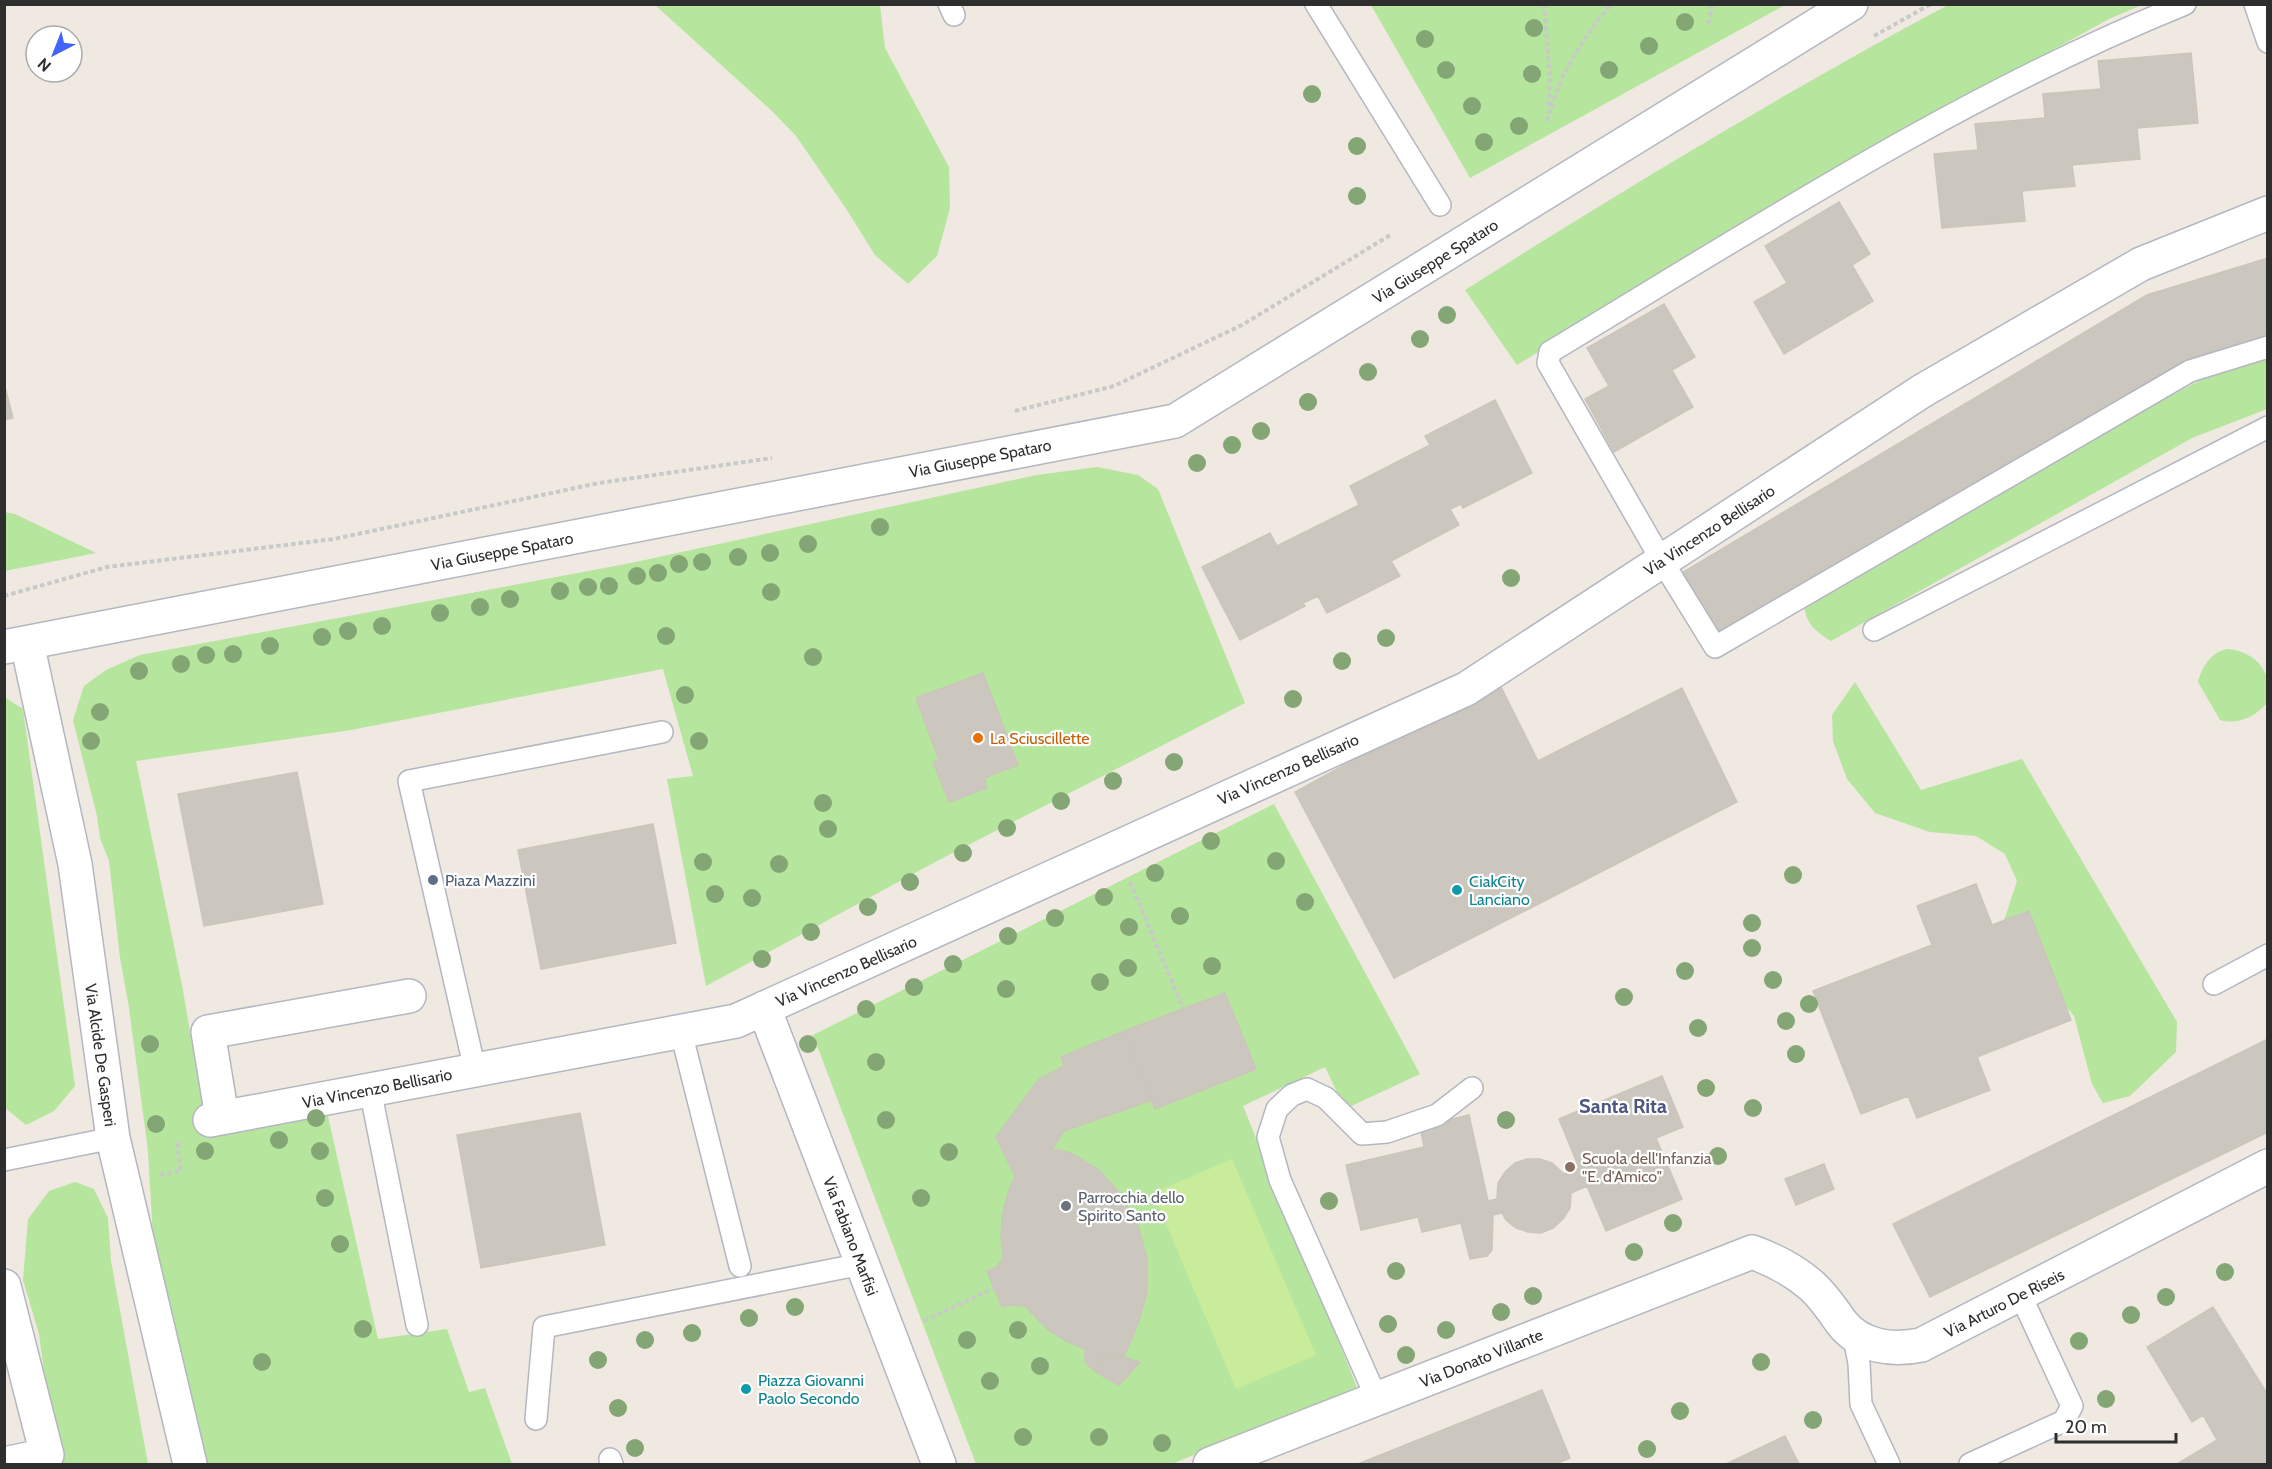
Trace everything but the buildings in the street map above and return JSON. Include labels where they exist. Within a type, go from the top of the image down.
[{"type":"street","name":"Via Giuseppe Spataro","points":[[16,645],[1175,421],[1851,4]]},
{"type":"street","name":"Via Vincenzo Bellisario","points":[[216,1119],[736,1021],[1466,689],[1922,391],[2141,264],[2268,213]]},
{"type":"street","name":"Via Alcide De Gasperi","points":[[16,645],[75,864],[113,1138],[190,1464]]},
{"type":"street","points":[[216,1119],[208,1032],[409,996]]},
{"type":"street","name":"Via Fabiano Marfisi","points":[[764,1008],[939,1464]]},
{"type":"street","name":"Via Arturo De Riseis","points":[[1752,1252],[1782,1264],[1797,1274],[1824,1297],[1842,1323],[1865,1341],[1893,1349],[1921,1345],[2268,1166]]},
{"type":"street","name":"Via Donato Villante","points":[[1210,1464],[1752,1252]]},
{"type":"street","points":[[4,1286],[47,1455],[4,1464]]},
{"type":"lane","points":[[1316,4],[1440,205]]},
{"type":"lane","points":[[2185,4],[2052,63],[1940,122],[1771,219],[1550,352],[1548,363],[1662,561],[1715,647],[2190,372],[2268,347]]},
{"type":"lane","points":[[2255,4],[2268,42]]},
{"type":"lane","points":[[1874,630],[2268,427]]},
{"type":"lane","points":[[475,1070],[409,782],[662,732]]},
{"type":"lane","points":[[2214,984],[2268,955]]},
{"type":"lane","points":[[681,1032],[740,1266]]},
{"type":"lane","points":[[1377,1399],[1280,1180],[1268,1137],[1277,1109],[1292,1095],[1307,1089],[1326,1098],[1362,1134],[1387,1132],[1437,1115],[1472,1088]]},
{"type":"lane","points":[[370,1089],[417,1325]]},
{"type":"lane","points":[[4,1161],[113,1138]]},
{"type":"lane","points":[[536,1419],[544,1327],[862,1264]]},
{"type":"lane","points":[[1970,1464],[2064,1421],[2072,1407],[2020,1294]]},
{"type":"lane","points":[[1853,1333],[1859,1363],[1861,1404],[1889,1464]]},
{"type":"path","points":[[1544,4],[1550,78],[1547,121],[1558,84],[1580,46],[1611,4]]},
{"type":"path","points":[[1709,24],[1712,4]]},
{"type":"path","points":[[1013,411],[1114,386],[1125,381],[1242,326],[1392,234]]},
{"type":"path","points":[[4,596],[107,567],[334,539],[599,483],[773,458]]},
{"type":"path","points":[[1116,848],[1183,1008]]},
{"type":"path","points":[[123,1182],[181,1171],[177,1143],[212,1136],[216,1119]]},
{"type":"path","points":[[923,1322],[994,1288]]},
{"type":"green space","points":[[655,5],[880,5],[885,48],[949,167],[950,208],[937,256],[908,284],[875,255],[796,136],[772,111]]},
{"type":"green space","points":[[1371,5],[1785,5],[1470,178]]},
{"type":"green space","points":[[1948,5],[2142,5],[2109,19],[1841,166],[1517,365],[1465,290],[1704,143]]},
{"type":"green space","points":[[2267,355],[2267,409],[2192,438],[1831,641],[1816,630],[1806,616],[1804,603],[1936,523],[2217,371]]},
{"type":"green space","points":[[1097,467],[1138,475],[1158,489],[1245,703],[939,860],[706,986],[667,779],[693,776],[663,669],[351,730],[136,761],[182,985],[207,1129],[325,1103],[378,1339],[447,1329],[469,1392],[485,1388],[512,1464],[200,1464],[154,1255],[148,1151],[120,958],[109,861],[100,838],[97,816],[73,720],[84,686],[106,670],[140,655],[631,563],[1037,475]]},
{"type":"green space","points":[[4,512],[15,514],[96,553],[5,571]]},
{"type":"green space","points":[[2227,649],[2240,651],[2252,657],[2261,666],[2267,679],[2267,703],[2252,716],[2240,721],[2220,720],[2198,682],[2208,661],[2216,653]]},
{"type":"green space","points":[[1855,682],[1921,790],[2022,759],[2177,1022],[2176,1052],[2130,1096],[2103,1103],[2092,1084],[2074,1016],[2048,986],[2003,924],[2017,881],[2005,854],[1976,836],[1930,832],[1875,813],[1847,779],[1833,741],[1832,715]]},
{"type":"green space","points":[[4,697],[23,709],[75,1086],[54,1111],[26,1125],[4,1107]]},
{"type":"green space","points":[[1274,804],[1420,1074],[1345,1109],[1325,1067],[1243,1106],[1357,1387],[1172,1464],[976,1464],[813,1035]]},
{"type":"green space","points":[[1232,1159],[1316,1355],[1236,1389],[1153,1193]]},
{"type":"green space","points":[[75,1182],[94,1189],[108,1218],[111,1261],[148,1464],[56,1464],[39,1334],[23,1280],[28,1219],[49,1191]]},
{"type":"place","name":"La Sciuscillette","points":[[978,738]]},
{"type":"place","name":"Piaza Mazzini","points":[[433,880]]},
{"type":"place","name":"CiakCity Lanciano","points":[[1457,890]]},
{"type":"place","name":"Scuola dell'Infanzia \"E. d'Amico\"","points":[[1570,1167]]},
{"type":"place","name":"Parrocchia dello Spirito Santo","points":[[1066,1206]]},
{"type":"place","name":"Piazza Giovanni Paolo Secondo","points":[[746,1389]]},
{"type":"district","name":"Santa Rita","points":[[1623,1106]]}]
